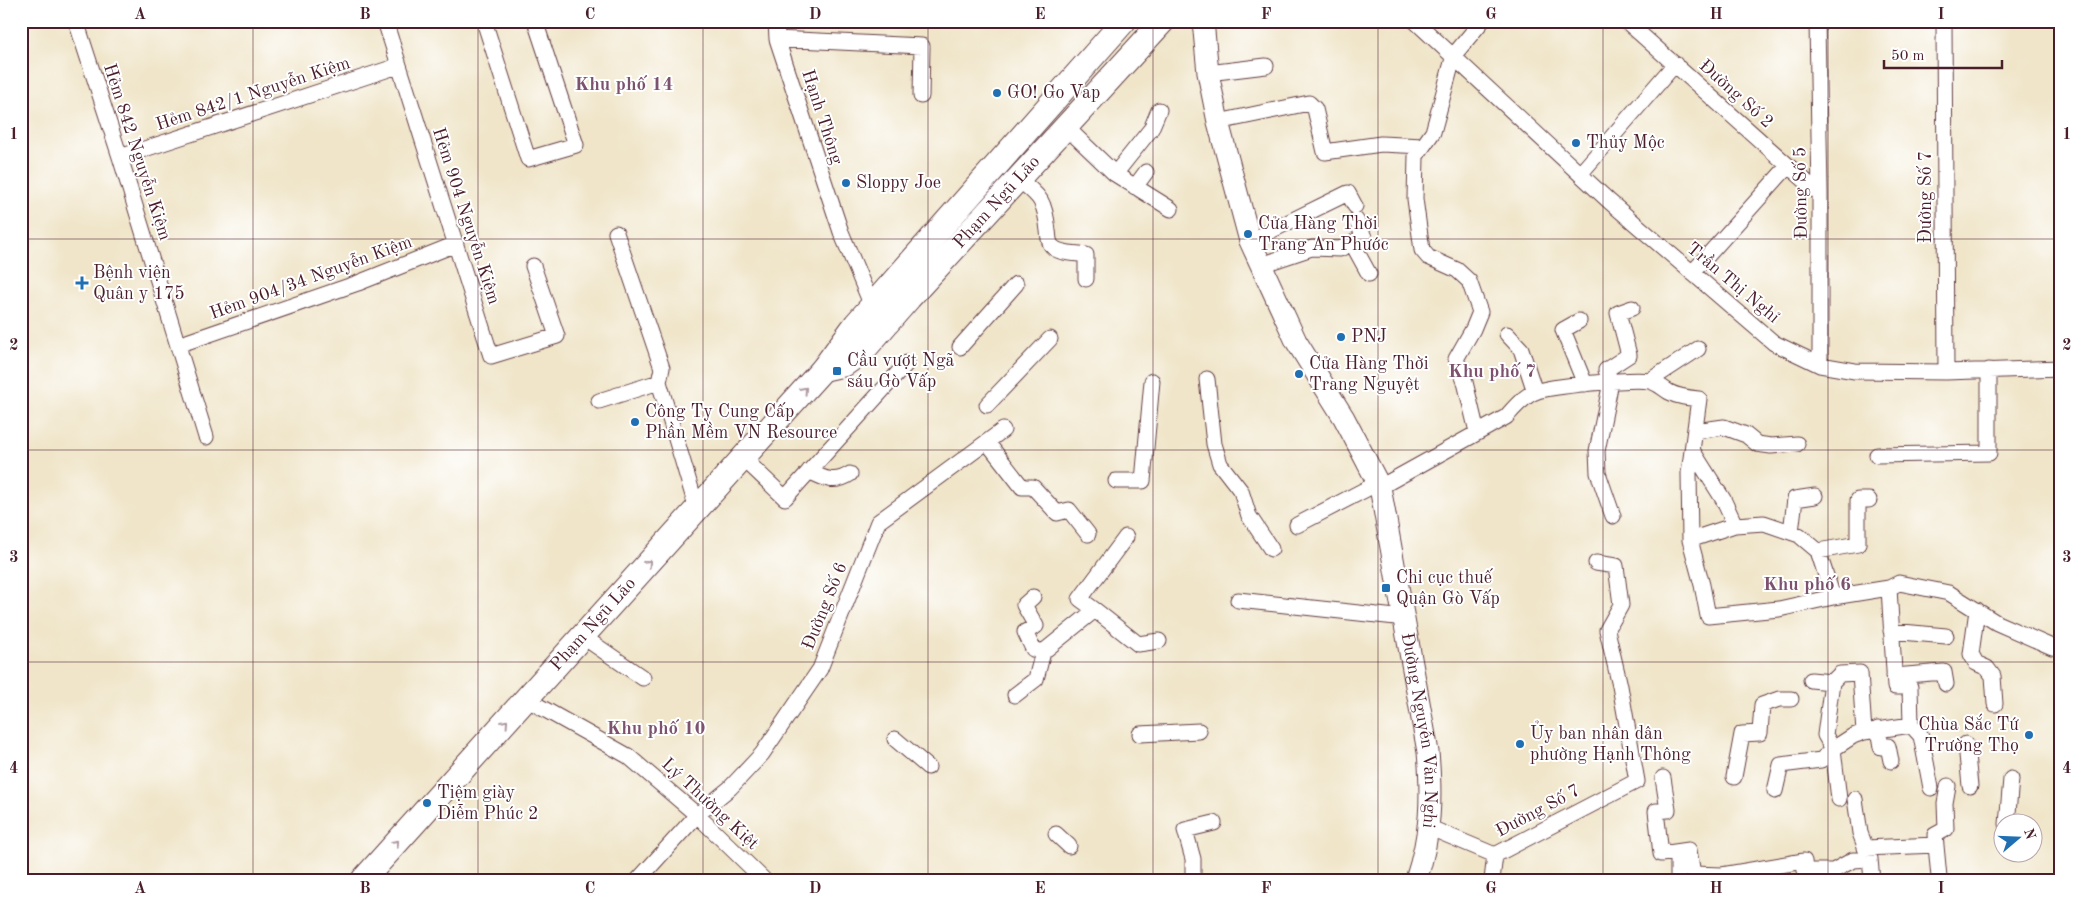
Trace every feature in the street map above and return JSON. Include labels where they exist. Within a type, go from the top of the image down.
[{"type":"main road","name":"Phạm Ngũ Lão","points":[[364,880],[872,316],[1124,21]]},
{"type":"main road","points":[[872,316],[1145,21]]},
{"type":"main road","name":"Phạm Ngũ Lão","points":[[823,369],[845,364],[862,352],[1163,21]]},
{"type":"main road","name":"Đường Nguyễn Văn Nghi","points":[[1203,21],[1208,73],[1218,122],[1250,241],[1296,341],[1340,411],[1379,485],[1405,618],[1428,752],[1431,795],[1423,859],[1416,880]]},
{"type":"street","name":"Hẻm 842 Nguyễn Kiệm","points":[[76,21],[206,437]]},
{"type":"street","name":"Hẻm 904 Nguyễn Kiệm","points":[[385,21],[491,356],[557,336],[533,266]]},
{"type":"street","points":[[484,21],[528,159],[576,145],[535,21]]},
{"type":"street","name":"Hạnh Thông","points":[[776,21],[777,39],[840,232],[872,316]]},
{"type":"street","name":"Trần Thị Nghỉ","points":[[1415,21],[1580,174],[1774,343],[1820,365],[1855,371],[1946,372],[2060,368]]},
{"type":"street","points":[[1477,432],[1465,382],[1456,359],[1474,329],[1480,312],[1469,281],[1457,270],[1428,257],[1422,250],[1415,199],[1416,156],[1433,132],[1454,56],[1482,21]]},
{"type":"street","name":"Đường Số 2","points":[[1626,21],[1820,194]]},
{"type":"street","name":"Đường Số 5","points":[[1817,21],[1820,365]]},
{"type":"street","name":"Đường Số 7","points":[[1944,21],[1946,372]]},
{"type":"street","points":[[777,39],[922,46],[921,96]]},
{"type":"street","points":[[1580,174],[1675,64]]},
{"type":"street","name":"Hẻm 842/1 Nguyễn Kiệm","points":[[120,157],[398,66]]},
{"type":"street","points":[[1208,73],[1266,66]]},
{"type":"street","points":[[1218,122],[1309,103],[1315,109],[1325,152],[1381,144],[1423,146]]},
{"type":"street","points":[[1115,174],[1151,130],[1159,110]]},
{"type":"street","points":[[1066,126],[1115,174],[1171,210]]},
{"type":"street","points":[[1692,273],[1788,166]]},
{"type":"street","points":[[1135,187],[1146,172]]},
{"type":"street","points":[[1018,179],[1039,195],[1046,212],[1052,247],[1059,251],[1086,255],[1086,279]]},
{"type":"street","points":[[1250,241],[1348,193],[1364,238],[1340,249],[1312,248],[1261,265]]},
{"type":"street","points":[[616,233],[662,368],[659,382],[697,509]]},
{"type":"street","points":[[1352,243],[1369,274]]},
{"type":"street","name":"Hẻm 904/34 Nguyễn Kiệm","points":[[178,345],[358,283],[456,244]]},
{"type":"street","points":[[960,347],[1016,284]]},
{"type":"street","points":[[1613,516],[1598,474],[1597,451],[1611,382],[1606,370],[1629,355],[1618,313],[1632,308]]},
{"type":"street","points":[[1579,321],[1563,330],[1585,384]]},
{"type":"street","points":[[1507,334],[1521,349],[1535,392]]},
{"type":"street","points":[[987,405],[1050,339]]},
{"type":"street","points":[[1649,381],[1698,349]]},
{"type":"street","points":[[743,458],[785,498],[907,363]]},
{"type":"street","points":[[1877,455],[1989,453],[1989,370]]},
{"type":"street","points":[[1207,378],[1214,444],[1220,464],[1241,491],[1249,516],[1271,549]]},
{"type":"street","points":[[1116,481],[1142,481],[1152,381]]},
{"type":"street","points":[[1297,525],[1379,485],[1506,417],[1521,402],[1535,392],[1585,384],[1649,381],[1662,386],[1669,392],[1699,399],[1689,473],[1690,540],[1708,616],[1779,609],[1833,597],[1889,588],[1899,583],[1949,593],[1997,622],[2052,647],[2060,648]]},
{"type":"street","points":[[599,401],[659,382]]},
{"type":"street","points":[[1694,430],[1724,427],[1746,435],[1757,444],[1771,446],[1797,444]]},
{"type":"street","name":"Đường Số 6","points":[[638,880],[698,815],[730,788],[762,754],[820,669],[878,522],[1003,430]]},
{"type":"street","points":[[986,442],[1022,487],[1033,487],[1057,513],[1069,510],[1088,534]]},
{"type":"street","points":[[1692,450],[1723,499],[1735,524]]},
{"type":"street","points":[[809,471],[825,480],[841,480],[850,474]]},
{"type":"street","points":[[1791,532],[1795,499],[1815,496]]},
{"type":"street","points":[[1818,551],[1858,544],[1858,500],[1869,500]]},
{"type":"street","points":[[1690,540],[1735,524],[1764,523],[1799,535],[1818,551],[1833,597]]},
{"type":"street","points":[[1126,537],[1080,599],[1138,644],[1159,640]]},
{"type":"street","name":"Đường Số 7","points":[[1428,827],[1495,855],[1637,781],[1620,686],[1607,630],[1621,605],[1616,566],[1596,563]]},
{"type":"street","points":[[1889,588],[1895,687],[1910,687],[1911,725],[1921,736],[1931,788]]},
{"type":"street","points":[[1032,597],[1024,605],[1036,626],[1025,632],[1033,649],[1043,652]]},
{"type":"street","points":[[1238,600],[1405,618]]},
{"type":"street","points":[[1015,695],[1036,679],[1043,652],[1095,610]]},
{"type":"street","points":[[1976,610],[1971,654],[1976,663],[1987,668],[1993,676],[1995,704]]},
{"type":"street","points":[[1891,631],[1946,636]]},
{"type":"street","points":[[582,636],[643,678]]},
{"type":"street","points":[[1894,676],[1944,672],[1946,684]]},
{"type":"street","points":[[1872,880],[1868,853],[1847,799],[1833,749],[1825,735],[1832,682],[1840,674],[1860,673],[1871,730],[1881,747],[1888,746],[1891,760]]},
{"type":"street","points":[[1811,680],[1832,682]]},
{"type":"street","name":"Lý Thường Kiệt","points":[[526,699],[628,756],[698,815],[764,880]]},
{"type":"street","points":[[1734,777],[1742,734],[1760,733],[1762,705],[1791,699]]},
{"type":"street","points":[[1775,791],[1780,765],[1821,760],[1833,749],[1853,736],[1871,730],[1911,725]]},
{"type":"street","points":[[1140,734],[1199,731]]},
{"type":"street","points":[[894,739],[928,767]]},
{"type":"street","points":[[1966,744],[1970,786]]},
{"type":"street","points":[[1663,778],[1668,810],[1656,811],[1661,854],[1689,850],[1693,874],[1722,877],[1804,861],[1805,871],[1834,871],[1868,853],[1936,845]]},
{"type":"street","points":[[2008,814],[2012,779]]},
{"type":"street","points":[[1938,880],[1940,877],[1935,836],[1946,828],[1945,803],[1948,786]]},
{"type":"street","points":[[1194,880],[1193,859],[1185,830],[1214,824]]},
{"type":"street","points":[[1056,834],[1069,846]]},
{"type":"street","points":[[1678,852],[1678,880]]},
{"type":"street","points":[[1492,880],[1495,855]]},
{"type":"place","name":"GO! Go Vap","points":[[997,93]]},
{"type":"place","name":"Thủy Mộc","points":[[1576,143]]},
{"type":"place","name":"Sloppy Joe","points":[[846,183]]},
{"type":"place","name":"Cửa Hàng Thời Trang An Phước","points":[[1248,234]]},
{"type":"place","name":"Bệnh viện Quân y 175","points":[[82,283]]},
{"type":"place","name":"PNJ","points":[[1341,337]]},
{"type":"place","name":"Cầu vượt Ngã sáu Gò Vấp","points":[[837,371]]},
{"type":"place","name":"Cửa Hàng Thời Trang Nguyệt","points":[[1299,374]]},
{"type":"place","name":"Công Ty Cung Cấp Phần Mềm VN Resource","points":[[635,422]]},
{"type":"place","name":"Chi cục thuế Quận Gò Vấp","points":[[1386,588]]},
{"type":"place","name":"Chùa Sắc Tứ Trường Thọ","points":[[2029,735]]},
{"type":"place","name":"Ủy ban nhân dân phường Hạnh Thông","points":[[1520,744]]},
{"type":"place","name":"Tiệm giày Diễm Phúc 2","points":[[427,803]]},
{"type":"district","name":"Khu phố 14","points":[[624,85]]},
{"type":"district","name":"Khu phố 7","points":[[1492,372]]},
{"type":"district","name":"Khu phố 6","points":[[1807,585]]},
{"type":"district","name":"Khu phố 10","points":[[656,729]]}]
